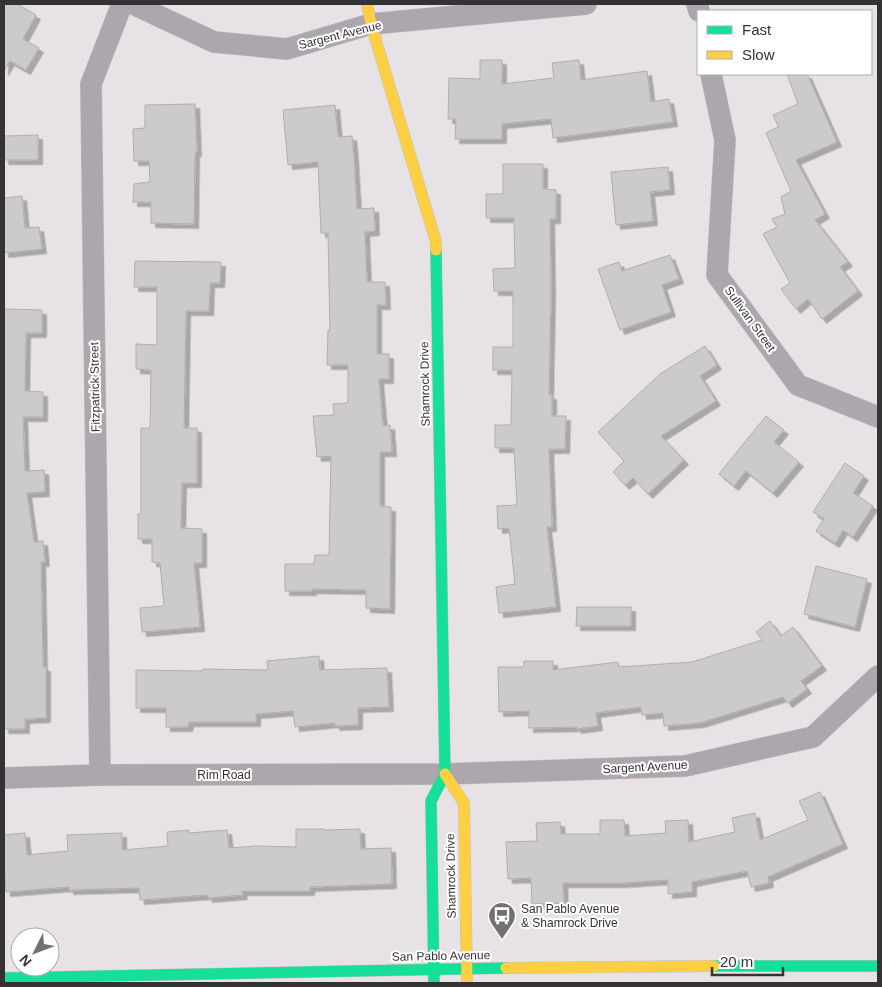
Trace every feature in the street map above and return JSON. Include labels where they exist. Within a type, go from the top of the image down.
[{"type":"street","name":"Fitzpatrick Street","points":[[100,776],[91,84],[122,4]]},
{"type":"street","name":"Sargent Avenue","points":[[133,4],[214,42],[287,49],[371,24],[586,4]]},
{"type":"street","name":"Shamrock Drive","points":[[367,4],[371,24],[436,242],[445,774],[431,801],[434,983]]},
{"type":"street","name":"Sullivan Street","points":[[711,75],[725,140],[717,276],[798,385],[878,417]]},
{"type":"street","name":"Sargent Avenue","points":[[445,774],[685,766],[694,764],[813,737],[878,676]]},
{"type":"street","name":"Rim Road","points":[[4,778],[445,774]]},
{"type":"street","name":"Shamrock Drive","points":[[445,774],[464,803],[467,983]]},
{"type":"street","name":"San Pablo Avenue","points":[[4,978],[434,969],[762,965],[878,966]]},
{"type":"building","points":[[4,4],[17,4],[36,15],[23,39],[39,48],[26,70],[10,61],[4,71]]},
{"type":"building","points":[[480,60],[502,60],[502,84],[554,78],[552,63],[579,60],[581,80],[647,71],[651,102],[669,99],[673,122],[553,138],[551,119],[502,124],[502,139],[455,139],[456,119],[448,119],[449,78],[480,79]]},
{"type":"building","points":[[787,75],[807,75],[837,142],[796,160],[825,214],[815,220],[848,262],[840,267],[858,291],[822,319],[808,299],[796,309],[781,289],[790,283],[763,234],[777,227],[772,219],[785,214],[781,197],[791,191],[766,133],[779,128],[773,115],[798,104]]},
{"type":"building","points":[[195,104],[197,152],[195,152],[194,224],[151,223],[151,202],[133,202],[134,184],[150,182],[149,161],[134,161],[133,129],[145,128],[145,105]]},
{"type":"building","points":[[335,105],[338,137],[352,136],[357,209],[374,208],[375,231],[365,232],[367,282],[385,282],[386,305],[377,305],[377,354],[389,354],[389,379],[379,379],[383,426],[390,425],[392,452],[380,452],[380,506],[391,507],[390,609],[366,608],[366,590],[312,589],[312,591],[285,591],[285,564],[314,564],[315,555],[329,555],[331,456],[317,457],[313,416],[334,415],[333,404],[348,403],[348,365],[327,365],[328,330],[330,330],[328,233],[321,233],[318,162],[288,165],[283,110]]},
{"type":"building","points":[[38,135],[38,160],[4,160],[4,136]]},
{"type":"building","points":[[503,164],[543,164],[543,189],[556,190],[556,219],[550,219],[549,395],[552,395],[552,416],[566,416],[565,449],[549,449],[552,527],[547,527],[556,607],[499,613],[496,587],[515,584],[509,528],[498,529],[497,506],[517,505],[514,448],[495,448],[495,425],[511,425],[512,370],[493,370],[493,347],[513,347],[513,291],[494,291],[493,269],[515,268],[514,218],[486,218],[486,194],[503,194]]},
{"type":"building","points":[[668,167],[670,190],[650,192],[653,221],[616,225],[611,172]]},
{"type":"building","points":[[22,196],[25,228],[39,227],[42,249],[4,253],[4,198]]},
{"type":"building","points":[[670,255],[679,279],[662,285],[671,312],[620,330],[598,269],[619,262],[622,271]]},
{"type":"building","points":[[135,261],[221,262],[220,283],[210,283],[209,311],[186,311],[184,428],[197,428],[197,483],[182,483],[181,528],[202,529],[202,563],[194,563],[200,627],[142,632],[140,608],[164,606],[160,563],[152,562],[152,539],[138,539],[138,514],[141,514],[141,428],[150,428],[151,370],[136,369],[136,344],[157,345],[157,287],[134,287]]},
{"type":"building","points":[[4,309],[42,310],[42,333],[26,333],[25,391],[43,392],[43,417],[23,417],[25,471],[44,470],[45,492],[27,493],[34,542],[43,541],[45,562],[41,562],[43,667],[46,667],[46,718],[25,719],[25,729],[4,729]]},
{"type":"building","points":[[705,346],[717,365],[700,376],[716,401],[661,436],[684,460],[648,494],[633,478],[625,485],[613,472],[624,461],[598,432],[660,374]]},
{"type":"building","points":[[766,416],[784,430],[774,442],[799,462],[773,493],[746,471],[734,486],[719,474]]},
{"type":"building","points":[[845,463],[864,476],[853,493],[873,506],[853,537],[843,530],[835,543],[816,531],[824,519],[813,512]]},
{"type":"building","points":[[816,566],[867,579],[855,627],[804,614]]},
{"type":"building","points":[[577,607],[631,607],[631,626],[576,626]]},
{"type":"building","points":[[770,621],[781,636],[793,627],[822,666],[801,681],[807,689],[788,703],[783,697],[700,723],[664,726],[663,713],[642,715],[641,707],[596,713],[598,726],[577,729],[577,727],[529,728],[529,711],[499,712],[498,667],[524,667],[524,661],[553,661],[553,670],[618,662],[619,667],[692,662],[762,640],[756,632]]},
{"type":"building","points":[[319,656],[320,670],[387,668],[389,707],[358,708],[358,725],[335,726],[335,723],[295,727],[293,711],[256,714],[256,722],[189,722],[188,727],[166,727],[166,708],[136,708],[136,670],[268,670],[267,661]]},
{"type":"building","points":[[820,792],[843,844],[768,877],[769,883],[751,887],[747,871],[692,882],[692,892],[668,894],[668,880],[622,883],[563,883],[564,903],[532,904],[531,878],[508,879],[506,842],[537,841],[536,823],[560,822],[561,834],[600,834],[600,820],[624,820],[625,836],[666,833],[665,821],[688,820],[689,842],[735,832],[732,818],[755,813],[760,840],[808,820],[799,801]]},
{"type":"building","points":[[296,829],[360,829],[361,849],[391,848],[392,884],[310,887],[310,891],[242,891],[243,895],[208,898],[207,895],[140,900],[139,888],[69,890],[69,887],[6,892],[4,835],[25,833],[27,855],[68,851],[67,835],[122,833],[122,850],[168,846],[167,832],[189,830],[189,833],[227,830],[229,848],[256,846],[296,847]]},
{"type":"traffic: fast","points":[[434,983],[431,801],[445,774],[436,250]]},
{"type":"traffic: fast","points":[[714,966],[878,966]]},
{"type":"traffic: fast","points":[[4,978],[506,968]]},
{"type":"traffic: slow","points":[[367,4],[371,24],[436,242],[436,250]]},
{"type":"traffic: slow","points":[[445,774],[464,803],[467,983]]},
{"type":"traffic: slow","points":[[506,968],[714,966]]},
{"type":"place","name":"San Pablo Avenue & Shamrock Drive","points":[[502,940]]}]
